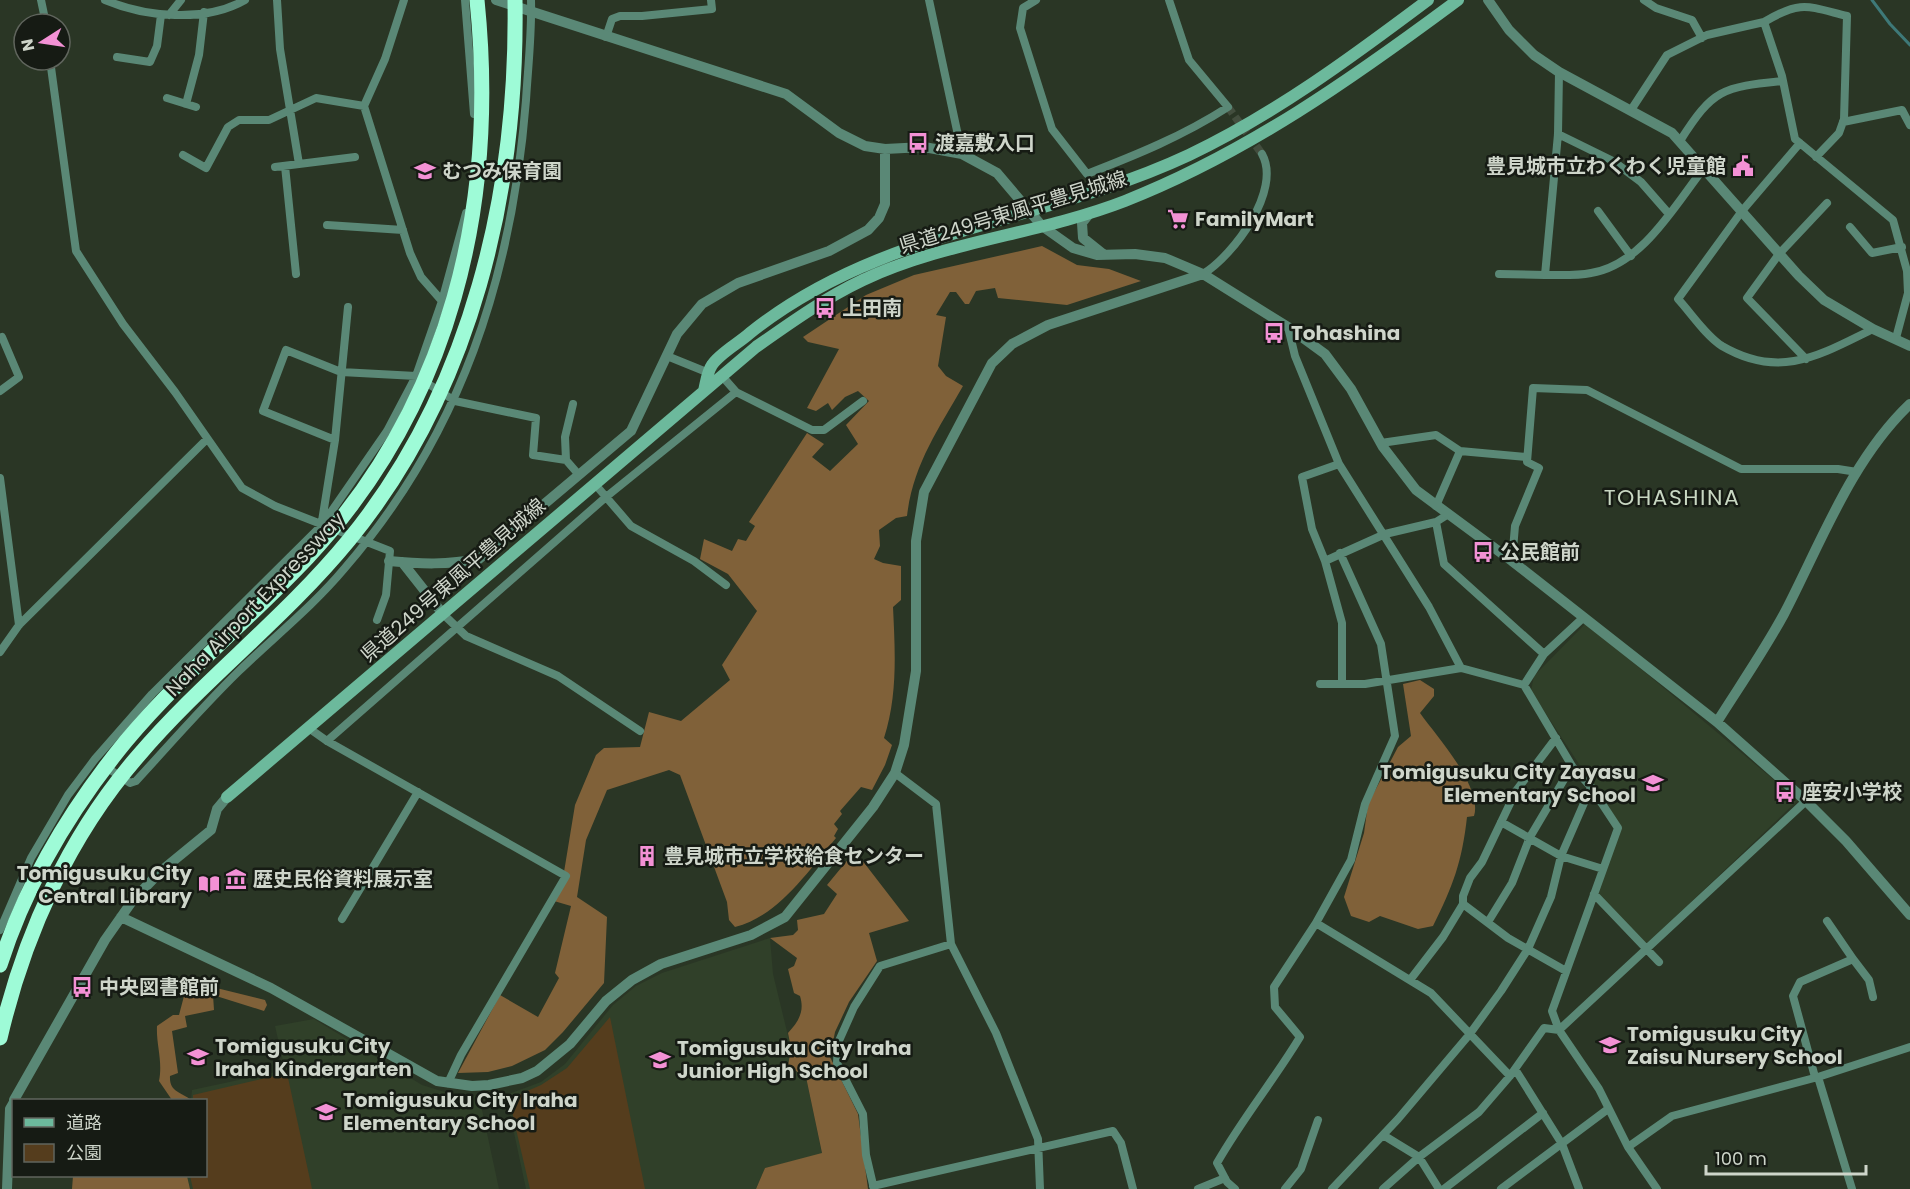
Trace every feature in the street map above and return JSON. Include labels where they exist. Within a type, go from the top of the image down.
[{"type":"highway","name":"Naha Airport Expressway","points":[[0,965],[25,901],[59,835],[81,801],[127,740],[330,531],[373,474],[411,410],[447,323],[468,247],[474,211],[481,125],[477,0]]},
{"type":"highway","name":"Naha Airport Expressway","points":[[0,1038],[19,973],[40,915],[75,845],[114,786],[139,754],[290,604],[346,543],[384,494],[424,427],[461,344],[490,240],[511,107],[515,0]]},
{"type":"main road","name":"県道249号東風平豊見城線","points":[[704,391],[712,365],[757,328],[834,278],[913,246],[1125,182],[1223,138],[1289,100],[1428,0]]},
{"type":"main road","name":"県道249号東風平豊見城線","points":[[227,797],[310,729],[594,483],[756,347],[800,316],[865,279],[918,260],[1090,213],[1158,187],[1255,139],[1344,83],[1458,0]]},
{"type":"street","points":[[105,0],[165,15],[204,12],[245,0]]},
{"type":"street","points":[[117,57],[150,62],[157,46],[165,15],[181,0]]},
{"type":"street","points":[[278,0],[280,49],[299,164]]},
{"type":"street","points":[[404,0],[386,59],[364,106],[403,230],[421,277],[442,301]]},
{"type":"street","points":[[0,930],[31,858],[68,795],[95,759],[152,694],[321,525],[387,431],[416,376],[442,301],[471,194],[476,160],[465,0]]},
{"type":"street","points":[[496,0],[531,6],[606,37],[786,94],[839,133],[865,146],[885,149],[924,147],[962,154],[997,173],[1042,226],[1073,248],[1107,256],[1150,255],[1165,258],[1203,274],[1288,327],[1325,354],[1351,389],[1381,443],[1416,490],[1512,561],[1716,722],[1806,801],[1846,841],[1910,915]]},
{"type":"street","points":[[606,37],[612,19],[620,16],[712,9],[711,0]]},
{"type":"street","points":[[929,0],[962,154]]},
{"type":"street","points":[[1036,0],[1023,8],[1020,28],[1052,129],[1087,174],[1155,147],[1195,128],[1228,107],[1189,60],[1169,0]]},
{"type":"street","points":[[1488,0],[1521,43],[1559,72],[1672,133],[1779,254],[1824,300],[1873,329],[1910,346]]},
{"type":"street","points":[[1644,0],[1656,8],[1692,20],[1702,38]]},
{"type":"street","points":[[1632,110],[1667,55],[1702,38],[1764,22],[1788,6],[1803,5],[1847,16],[1846,94],[1843,122],[1839,133],[1816,157]]},
{"type":"street","points":[[95,759],[130,783],[136,781],[237,673],[343,571],[368,541],[420,467],[455,401],[485,322],[505,247],[522,145],[531,6]]},
{"type":"street","points":[[186,104],[200,55],[204,12]]},
{"type":"street","points":[[1764,22],[1783,81],[1795,139],[1893,220],[1907,271],[1908,293],[1896,338]]},
{"type":"street","points":[[52,72],[76,251],[123,324],[242,488],[275,506],[390,551],[386,595],[377,620]]},
{"type":"street","points":[[1545,275],[1558,134],[1559,72]]},
{"type":"street","points":[[1680,141],[1700,110],[1712,97],[1744,85],[1783,81]]},
{"type":"street","points":[[167,98],[195,107]]},
{"type":"street","points":[[183,155],[206,168],[228,128],[239,120],[269,120],[316,98],[364,106]]},
{"type":"street","points":[[1843,122],[1902,110],[1910,125]]},
{"type":"street","points":[[1558,134],[1622,168],[1641,182],[1670,214]]},
{"type":"street","points":[[1800,144],[1742,212],[1678,299],[1721,345],[1747,356],[1773,362],[1795,363],[1873,329]]},
{"type":"street","points":[[389,561],[455,564],[479,559],[631,431],[677,334],[702,304],[738,283],[829,250],[868,230],[879,218],[885,204],[885,149]]},
{"type":"street","points":[[121,917],[271,988],[413,1070],[448,1083],[489,1085],[522,1078],[537,1071],[570,1044],[606,1001],[632,980],[661,964],[751,936],[785,917],[873,807],[895,773],[904,745],[916,671],[916,541],[924,492],[992,363],[1012,344],[1048,325],[1203,274],[1227,256],[1249,226],[1267,183],[1269,171],[1262,154]]},
{"type":"street","points":[[275,167],[355,157]]},
{"type":"street","points":[[285,166],[296,274]]},
{"type":"street","points":[[1499,274],[1593,273],[1631,256],[1653,236],[1704,168]]},
{"type":"street","points":[[1806,359],[1747,298],[1779,254],[1827,203]]},
{"type":"street","points":[[1598,211],[1631,256]]},
{"type":"street","points":[[1090,213],[1082,223],[1083,238],[1107,256]]},
{"type":"street","points":[[327,225],[403,230]]},
{"type":"street","points":[[1850,227],[1872,252],[1902,247]]},
{"type":"street","points":[[321,525],[334,440],[348,307]]},
{"type":"street","points":[[1288,327],[1295,356],[1339,464],[1429,607],[1461,668]]},
{"type":"street","points":[[0,391],[19,377],[3,337]]},
{"type":"street","points":[[334,440],[263,411],[286,350],[341,372],[416,376],[455,401],[536,418],[533,455],[566,459]]},
{"type":"street","points":[[667,356],[709,373]]},
{"type":"street","points":[[722,376],[736,392],[812,430],[824,430],[863,401]]},
{"type":"street","points":[[1512,561],[1515,526],[1539,468],[1527,462],[1533,388],[1587,390],[1741,469],[1838,468],[1857,472]]},
{"type":"street","points":[[327,741],[606,497],[736,392]]},
{"type":"street","points":[[573,404],[566,437],[566,459],[579,475]]},
{"type":"street","points":[[1716,722],[1782,616],[1857,472],[1887,426],[1910,404]]},
{"type":"street","points":[[1381,443],[1436,435],[1460,451],[1527,457]]},
{"type":"street","points":[[0,652],[19,625],[207,439]]},
{"type":"street","points":[[1436,506],[1460,451]]},
{"type":"street","points":[[1339,464],[1302,477],[1312,529],[1325,561],[1342,623],[1342,684]]},
{"type":"street","points":[[0,478],[19,625]]},
{"type":"street","points":[[594,483],[631,526],[694,561],[726,585]]},
{"type":"street","points":[[1325,561],[1385,534],[1436,522],[1447,515]]},
{"type":"street","points":[[1436,522],[1443,564],[1544,654]]},
{"type":"street","points":[[1236,1189],[1225,1178],[1217,1163],[1236,1129],[1278,1072],[1300,1037],[1275,1006],[1274,987],[1316,923],[1351,860],[1365,804],[1395,736],[1381,644],[1340,553]]},
{"type":"street","points":[[402,562],[443,614],[466,636],[558,676],[640,730]]},
{"type":"street","points":[[1524,685],[1544,654],[1584,617]]},
{"type":"street","points":[[1320,684],[1386,681],[1461,668],[1524,685],[1572,766],[1590,787],[1618,828],[1552,1011],[1559,1030],[1599,1089],[1628,1147],[1657,1189]]},
{"type":"street","points":[[310,729],[327,741],[566,876],[460,1055],[448,1083]]},
{"type":"street","points":[[1410,980],[1463,904],[1463,896],[1470,878],[1482,862],[1516,791],[1556,738]]},
{"type":"street","points":[[1488,922],[1512,883],[1530,837],[1572,766]]},
{"type":"street","points":[[895,773],[936,804],[951,944],[996,1033],[1038,1139],[1040,1189]]},
{"type":"street","points":[[1332,1189],[1383,1135],[1468,1035],[1528,949],[1551,897],[1561,856],[1590,787]]},
{"type":"street","points":[[342,919],[418,792]]},
{"type":"street","points":[[7,1189],[9,1103],[105,940],[121,917],[161,871],[211,830],[217,809],[227,797]]},
{"type":"street","points":[[1559,1030],[1806,801]]},
{"type":"street","points":[[1502,822],[1561,856],[1603,869]]},
{"type":"street","points":[[1594,894],[1659,962]]},
{"type":"street","points":[[1463,904],[1528,949],[1566,971]]},
{"type":"street","points":[[1827,921],[1869,980],[1873,997]]},
{"type":"street","points":[[1316,923],[1431,993],[1468,1035],[1513,1072],[1562,1144],[1579,1189]]},
{"type":"street","points":[[951,944],[880,966],[854,1007],[838,1042],[837,1063],[863,1114],[873,1187],[1113,1131],[1121,1143],[1132,1189]]},
{"type":"street","points":[[1852,1189],[1793,996],[1800,982],[1853,959]]},
{"type":"street","points":[[1383,1189],[1419,1157],[1479,1112],[1513,1072],[1545,1028],[1559,1030]]},
{"type":"street","points":[[1628,1147],[1672,1116],[1816,1077],[1910,1047]]},
{"type":"street","points":[[1501,1189],[1608,1108]]},
{"type":"street","points":[[1444,1189],[1543,1113]]},
{"type":"street","points":[[1285,1189],[1300,1168],[1318,1120]]},
{"type":"street","points":[[1383,1135],[1419,1157],[1439,1189]]},
{"type":"street","points":[[1198,1189],[1225,1178]]},
{"type":"shaded area","points":[[1042,246],[1077,265],[1109,269],[1141,281],[1067,305],[998,298],[995,288],[976,291],[969,304],[965,304],[956,292],[950,292],[936,315],[946,317],[938,366],[946,376],[963,386],[921,464],[907,516],[896,518],[879,530],[880,546],[874,559],[901,566],[901,600],[893,607],[894,689],[884,738],[892,745],[872,790],[861,787],[840,811],[842,814],[834,824],[838,829],[834,836],[836,838],[792,891],[765,913],[735,927],[729,920],[727,902],[680,775],[669,770],[607,790],[586,840],[577,897],[607,917],[604,983],[545,1050],[512,1066],[488,1072],[458,1073],[500,995],[538,1017],[559,978],[555,973],[571,906],[554,901],[564,872],[575,805],[596,755],[604,748],[640,747],[649,712],[681,721],[730,680],[722,665],[757,611],[728,574],[700,559],[704,539],[732,551],[738,539],[746,541],[755,526],[749,522],[807,433],[824,444],[812,457],[830,471],[858,444],[846,425],[869,401],[858,391],[845,397],[832,410],[828,403],[816,411],[807,408],[839,349],[808,342],[803,337],[866,295],[914,275]]},
{"type":"shaded area","points":[[1586,623],[1798,800],[1647,944],[1597,893],[1621,828],[1531,691],[1534,676]]},
{"type":"shaded area","points":[[1420,680],[1434,689],[1434,696],[1420,713],[1457,763],[1472,791],[1475,804],[1474,816],[1467,817],[1459,861],[1440,912],[1433,926],[1418,929],[1380,916],[1369,922],[1351,916],[1344,897],[1364,833],[1368,804],[1398,747],[1411,736],[1403,684]]},
{"type":"shaded area","points":[[855,851],[909,921],[869,933],[877,961],[849,1002],[835,1032],[830,1057],[858,1114],[868,1189],[756,1189],[765,1168],[822,1153],[806,1077],[788,1066],[791,1048],[788,1033],[798,1021],[802,1007],[800,996],[794,993],[788,969],[794,966],[797,958],[770,938],[793,935],[798,930],[797,920],[824,914],[837,894],[827,885]]},
{"type":"shaded area","points":[[770,938],[773,974],[791,1048],[788,1066],[806,1077],[822,1154],[765,1168],[756,1189],[526,1189],[506,1095],[541,1082],[565,1064],[613,1005],[636,986],[662,973]]},
{"type":"shaded area","points":[[188,981],[265,1000],[267,1005],[264,1011],[213,995],[214,1010],[185,1016],[187,1027],[172,1031],[178,1073],[170,1076],[171,1085],[189,1099],[171,1099],[159,1081],[157,1026],[173,1015],[179,1015]]},
{"type":"shaded area","points":[[314,1019],[422,1085],[454,1095],[479,1096],[499,1189],[190,1189],[187,1177],[207,1177],[207,1099],[191,1099],[192,1090],[285,1070],[275,1026]]},
{"type":"shaded area","points":[[73,1177],[187,1177],[190,1189],[72,1189]]},
{"type":"green space","points":[[610,1017],[645,1189],[530,1189],[509,1099],[541,1085],[567,1068]]},
{"type":"green space","points":[[287,1073],[312,1189],[193,1189],[190,1177],[207,1177],[207,1099],[193,1099],[193,1095]]},
{"type":"waterway","points":[[1872,0],[1910,45]]},
{"type":"tunnel","points":[[1228,107],[1262,154]]},
{"type":"place","name":"渡嘉敷入口","points":[[918,143]]},
{"type":"place","name":"豊見城市立わくわく児童館","points":[[1743,166]]},
{"type":"place","name":"むつみ保育園","points":[[425,171]]},
{"type":"place","name":"FamilyMart","points":[[1178,219]]},
{"type":"place","name":"上田南","points":[[825,308]]},
{"type":"place","name":"Tohashina","points":[[1274,333]]},
{"type":"place","name":"公民館前","points":[[1483,552]]},
{"type":"place","name":"Tomigusuku City Zayasu Elementary School","points":[[1653,783]]},
{"type":"place","name":"座安小学校","points":[[1785,792]]},
{"type":"place","name":"豊見城市立学校給食センター","points":[[647,856]]},
{"type":"place","name":"歴史民俗資料展示室","points":[[236,879]]},
{"type":"place","name":"Tomigusuku City Central Library","points":[[209,884]]},
{"type":"place","name":"中央図書館前","points":[[82,987]]},
{"type":"place","name":"Tomigusuku City Zaisu Nursery School","points":[[1610,1045]]},
{"type":"place","name":"Tomigusuku City Iraha Kindergarten","points":[[198,1057]]},
{"type":"place","name":"Tomigusuku City Iraha Junior High School","points":[[660,1060]]},
{"type":"place","name":"Tomigusuku City Iraha Elementary School","points":[[326,1112]]},
{"type":"district","name":"TOHASHINA","points":[[1672,497]]}]
